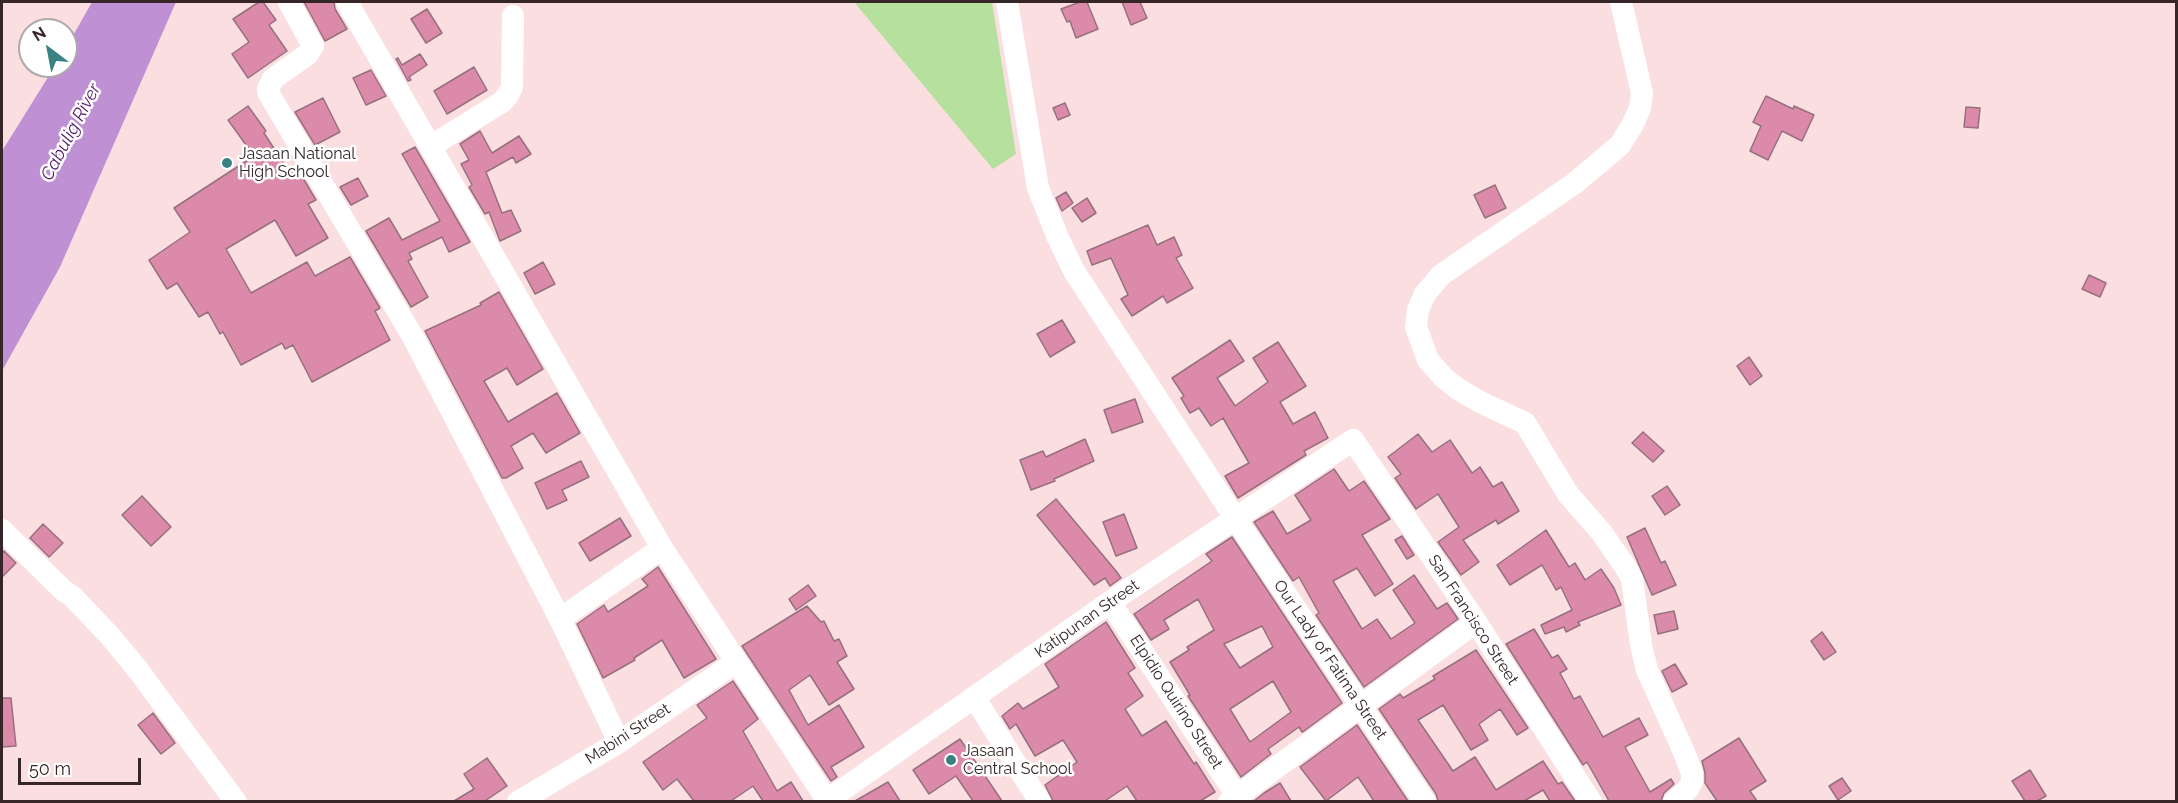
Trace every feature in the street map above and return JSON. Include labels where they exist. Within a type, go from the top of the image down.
[{"type":"street","points":[[289,2],[313,46],[308,54],[273,79],[268,89],[269,94],[413,338],[560,619],[619,742]]},
{"type":"street","points":[[347,2],[662,548],[826,801]]},
{"type":"street","name":"Our Lady of Fatima Street","points":[[1007,2],[1038,188],[1074,271],[1235,518],[1425,801]]},
{"type":"street","points":[[1621,2],[1642,93],[1640,108],[1620,145],[1602,162],[1441,275],[1425,294],[1418,310],[1416,327],[1428,360],[1443,377],[1480,402],[1526,423],[1564,489],[1602,533],[1626,567],[1632,579],[1641,645],[1647,670],[1692,773],[1692,781],[1688,789],[1676,800]]},
{"type":"street","points":[[431,146],[502,102],[508,95],[512,87],[513,15]]},
{"type":"street","name":"Katipunan Street","points":[[826,801],[1110,602],[1353,440]]},
{"type":"street","name":"San Francisco Street","points":[[1353,440],[1476,622],[1591,801]]},
{"type":"street","points":[[3,535],[72,596],[110,636],[236,801]]},
{"type":"street","points":[[560,619],[662,548]]},
{"type":"street","name":"Elpidio Quirino Street","points":[[1110,602],[1236,799]]},
{"type":"street","points":[[1236,799],[1476,622]]},
{"type":"street","name":"Mabini Street","points":[[519,801],[619,742],[736,662]]},
{"type":"street","points":[[974,697],[1040,801]]},
{"type":"green space","points":[[854,2],[992,2],[1016,154],[993,169]]},
{"type":"water","name":"Cabulig River","points":[[92,2],[176,2],[60,267],[2,371],[2,151],[48,78],[78,78],[78,27]]},
{"type":"building","points":[[259,2],[263,2],[276,20],[269,25],[287,51],[248,78],[232,54],[249,42],[233,19]]},
{"type":"building","points":[[304,2],[334,2],[335,9],[347,29],[325,41]]},
{"type":"building","points":[[1080,2],[1087,2],[1098,29],[1076,38],[1070,21],[1067,22],[1061,9]]},
{"type":"building","points":[[1122,2],[1140,2],[1147,18],[1131,25]]},
{"type":"building","points":[[427,9],[442,33],[426,43],[411,19]]},
{"type":"building","points":[[420,54],[427,65],[409,77],[411,80],[408,81],[396,59],[398,58],[402,65]]},
{"type":"building","points":[[474,67],[487,90],[447,114],[434,91]]},
{"type":"building","points":[[371,70],[386,96],[366,105],[353,78]]},
{"type":"building","points":[[1766,96],[1793,109],[1794,106],[1814,115],[1802,141],[1782,131],[1768,160],[1750,151],[1761,126],[1753,122]]},
{"type":"building","points":[[323,98],[340,132],[315,145],[295,112]]},
{"type":"building","points":[[1065,103],[1070,115],[1058,120],[1053,108]]},
{"type":"building","points":[[248,106],[266,131],[264,133],[290,173],[297,168],[316,200],[308,204],[328,238],[296,256],[275,220],[226,249],[251,293],[307,262],[315,276],[350,257],[380,308],[375,311],[390,340],[312,382],[293,345],[285,349],[282,343],[241,365],[223,332],[220,334],[208,312],[199,317],[177,283],[167,289],[149,260],[190,232],[174,208],[254,156],[228,120]]},
{"type":"building","points":[[1966,107],[1980,108],[1978,128],[1964,127]]},
{"type":"building","points":[[480,131],[492,153],[519,136],[531,154],[516,163],[513,157],[486,172],[502,213],[511,210],[521,231],[500,241],[489,212],[485,214],[469,187],[472,185],[461,164],[469,160],[460,144]]},
{"type":"building","points":[[415,147],[470,242],[449,252],[442,237],[409,253],[412,259],[408,261],[428,297],[411,307],[366,231],[389,218],[402,240],[440,221],[402,154]]},
{"type":"building","points":[[358,178],[368,196],[351,205],[340,187]]},
{"type":"building","points":[[1495,185],[1506,208],[1485,218],[1474,195]]},
{"type":"building","points":[[1066,192],[1073,203],[1062,211],[1056,198]]},
{"type":"building","points":[[1087,198],[1096,213],[1082,222],[1072,208]]},
{"type":"building","points":[[1148,225],[1157,245],[1174,237],[1182,255],[1176,258],[1193,288],[1167,303],[1163,296],[1132,316],[1121,299],[1128,295],[1111,258],[1092,265],[1087,251]]},
{"type":"building","points":[[543,262],[555,284],[535,294],[524,273]]},
{"type":"building","points":[[2089,275],[2106,283],[2100,297],[2082,289]]},
{"type":"building","points":[[499,292],[543,369],[517,385],[507,368],[484,381],[508,422],[557,393],[580,433],[546,453],[533,433],[511,446],[523,468],[506,478],[502,478],[425,331],[481,305],[480,303]]},
{"type":"building","points":[[1062,320],[1075,342],[1050,357],[1037,334]]},
{"type":"building","points":[[1230,340],[1244,361],[1217,378],[1235,406],[1268,382],[1253,358],[1278,342],[1306,386],[1280,402],[1293,424],[1315,412],[1328,438],[1304,451],[1306,455],[1238,498],[1225,476],[1249,463],[1223,418],[1211,426],[1199,408],[1190,413],[1181,398],[1184,396],[1172,378]]},
{"type":"building","points":[[1749,357],[1762,376],[1750,385],[1737,366]]},
{"type":"building","points":[[1135,399],[1143,422],[1112,433],[1104,410]]},
{"type":"building","points":[[1643,432],[1664,451],[1653,462],[1632,443]]},
{"type":"building","points":[[1418,434],[1432,452],[1450,440],[1472,473],[1480,467],[1493,487],[1502,482],[1519,511],[1498,524],[1496,520],[1463,540],[1479,562],[1461,575],[1438,542],[1459,527],[1438,494],[1416,509],[1395,478],[1401,474],[1388,457]]},
{"type":"building","points":[[1085,439],[1094,461],[1054,479],[1055,481],[1031,490],[1020,460],[1043,451],[1046,457]]},
{"type":"building","points":[[581,461],[589,477],[562,490],[567,500],[547,509],[535,483]]},
{"type":"building","points":[[1334,469],[1349,491],[1364,481],[1390,519],[1362,535],[1393,584],[1375,596],[1357,568],[1333,581],[1362,629],[1377,619],[1391,639],[1415,623],[1393,590],[1414,575],[1437,609],[1447,603],[1458,619],[1364,687],[1316,615],[1319,613],[1299,577],[1293,581],[1254,522],[1273,511],[1287,534],[1311,520],[1295,495]]},
{"type":"building","points":[[1667,486],[1680,505],[1665,515],[1652,496]]},
{"type":"building","points":[[142,496],[171,527],[151,546],[122,515]]},
{"type":"building","points":[[1056,499],[1121,578],[1110,586],[1105,578],[1094,585],[1037,515]]},
{"type":"building","points":[[1124,514],[1137,548],[1116,556],[1103,522]]},
{"type":"building","points":[[620,518],[631,536],[590,561],[579,543]]},
{"type":"building","points":[[43,524],[63,543],[49,557],[30,538]]},
{"type":"building","points":[[1645,528],[1661,563],[1665,561],[1676,585],[1652,595],[1627,537]]},
{"type":"building","points":[[1546,530],[1569,567],[1575,563],[1585,580],[1601,569],[1614,588],[1621,605],[1578,622],[1580,625],[1566,632],[1564,627],[1545,634],[1541,625],[1572,610],[1561,587],[1556,590],[1542,565],[1510,585],[1497,565]]},
{"type":"building","points":[[1402,536],[1414,555],[1407,559],[1395,540]]},
{"type":"building","points":[[1232,537],[1342,703],[1304,731],[1302,732],[1299,727],[1268,749],[1271,754],[1241,777],[1188,696],[1190,695],[1170,662],[1189,650],[1187,647],[1214,630],[1198,599],[1164,620],[1169,629],[1151,640],[1134,614],[1212,561],[1206,554]],"holes":[[[1262,626],[1273,647],[1240,668],[1224,644]],[[1273,681],[1291,712],[1250,742],[1230,709]]]},
{"type":"building","points":[[4,551],[16,563],[2,577],[2,554]]},
{"type":"building","points":[[658,567],[716,659],[684,678],[662,640],[634,658],[635,660],[603,678],[577,624],[604,605],[608,612],[648,586],[642,579]]},
{"type":"building","points":[[808,585],[816,596],[796,610],[789,599]]},
{"type":"building","points":[[807,606],[821,622],[824,621],[834,641],[839,639],[847,656],[837,662],[854,689],[829,705],[810,675],[789,690],[808,725],[839,705],[864,747],[831,767],[837,777],[831,781],[742,646]]},
{"type":"building","points":[[1674,611],[1678,629],[1658,634],[1654,615]]},
{"type":"building","points":[[1106,622],[1135,668],[1128,673],[1143,696],[1125,709],[1142,736],[1166,721],[1215,792],[1200,801],[1137,801],[1127,786],[1105,801],[1053,801],[1045,785],[1077,762],[1063,740],[1035,756],[1016,724],[1010,729],[1002,716],[1018,703],[1023,709],[1059,687],[1045,664]]},
{"type":"building","points":[[1534,629],[1552,658],[1558,655],[1567,669],[1560,673],[1574,699],[1580,696],[1603,737],[1639,718],[1648,735],[1625,747],[1650,792],[1671,779],[1674,784],[1664,793],[1661,801],[1609,801],[1587,762],[1583,765],[1506,644]]},
{"type":"building","points":[[1822,632],[1836,652],[1824,660],[1811,641]]},
{"type":"building","points":[[1476,650],[1528,728],[1517,735],[1500,709],[1479,724],[1488,740],[1471,750],[1443,705],[1418,720],[1453,771],[1475,757],[1496,790],[1543,761],[1558,784],[1562,782],[1575,801],[1550,801],[1543,790],[1524,801],[1438,801],[1436,794],[1379,709],[1400,694],[1403,698],[1435,679],[1433,676]]},
{"type":"building","points":[[1675,664],[1687,684],[1672,692],[1662,671]]},
{"type":"building","points":[[733,681],[758,719],[743,731],[777,791],[791,782],[803,801],[763,801],[753,786],[731,801],[694,801],[677,779],[663,790],[643,762],[707,718],[697,705]]},
{"type":"building","points":[[2,698],[11,698],[16,746],[2,747]]},
{"type":"building","points":[[153,713],[175,743],[161,754],[138,725]]},
{"type":"building","points":[[1357,725],[1408,801],[1374,801],[1358,777],[1326,801],[1300,767]]},
{"type":"building","points":[[1739,738],[1766,781],[1750,791],[1757,801],[1717,801],[1705,783],[1702,761]]},
{"type":"building","points":[[960,739],[1002,801],[973,801],[956,776],[929,794],[913,770]]},
{"type":"building","points":[[487,758],[507,786],[485,801],[454,801],[474,789],[464,774]]},
{"type":"building","points":[[2030,770],[2046,796],[2037,801],[2025,801],[2012,781]]},
{"type":"building","points":[[1842,778],[1851,791],[1838,800],[1829,786]]},
{"type":"building","points":[[888,782],[900,801],[855,801]]},
{"type":"building","points":[[1280,783],[1291,801],[1254,801],[1264,793]]},
{"type":"place","name":"Jasaan National High School","points":[[227,163]]},
{"type":"place","name":"Jasaan Central School","points":[[951,760]]}]
